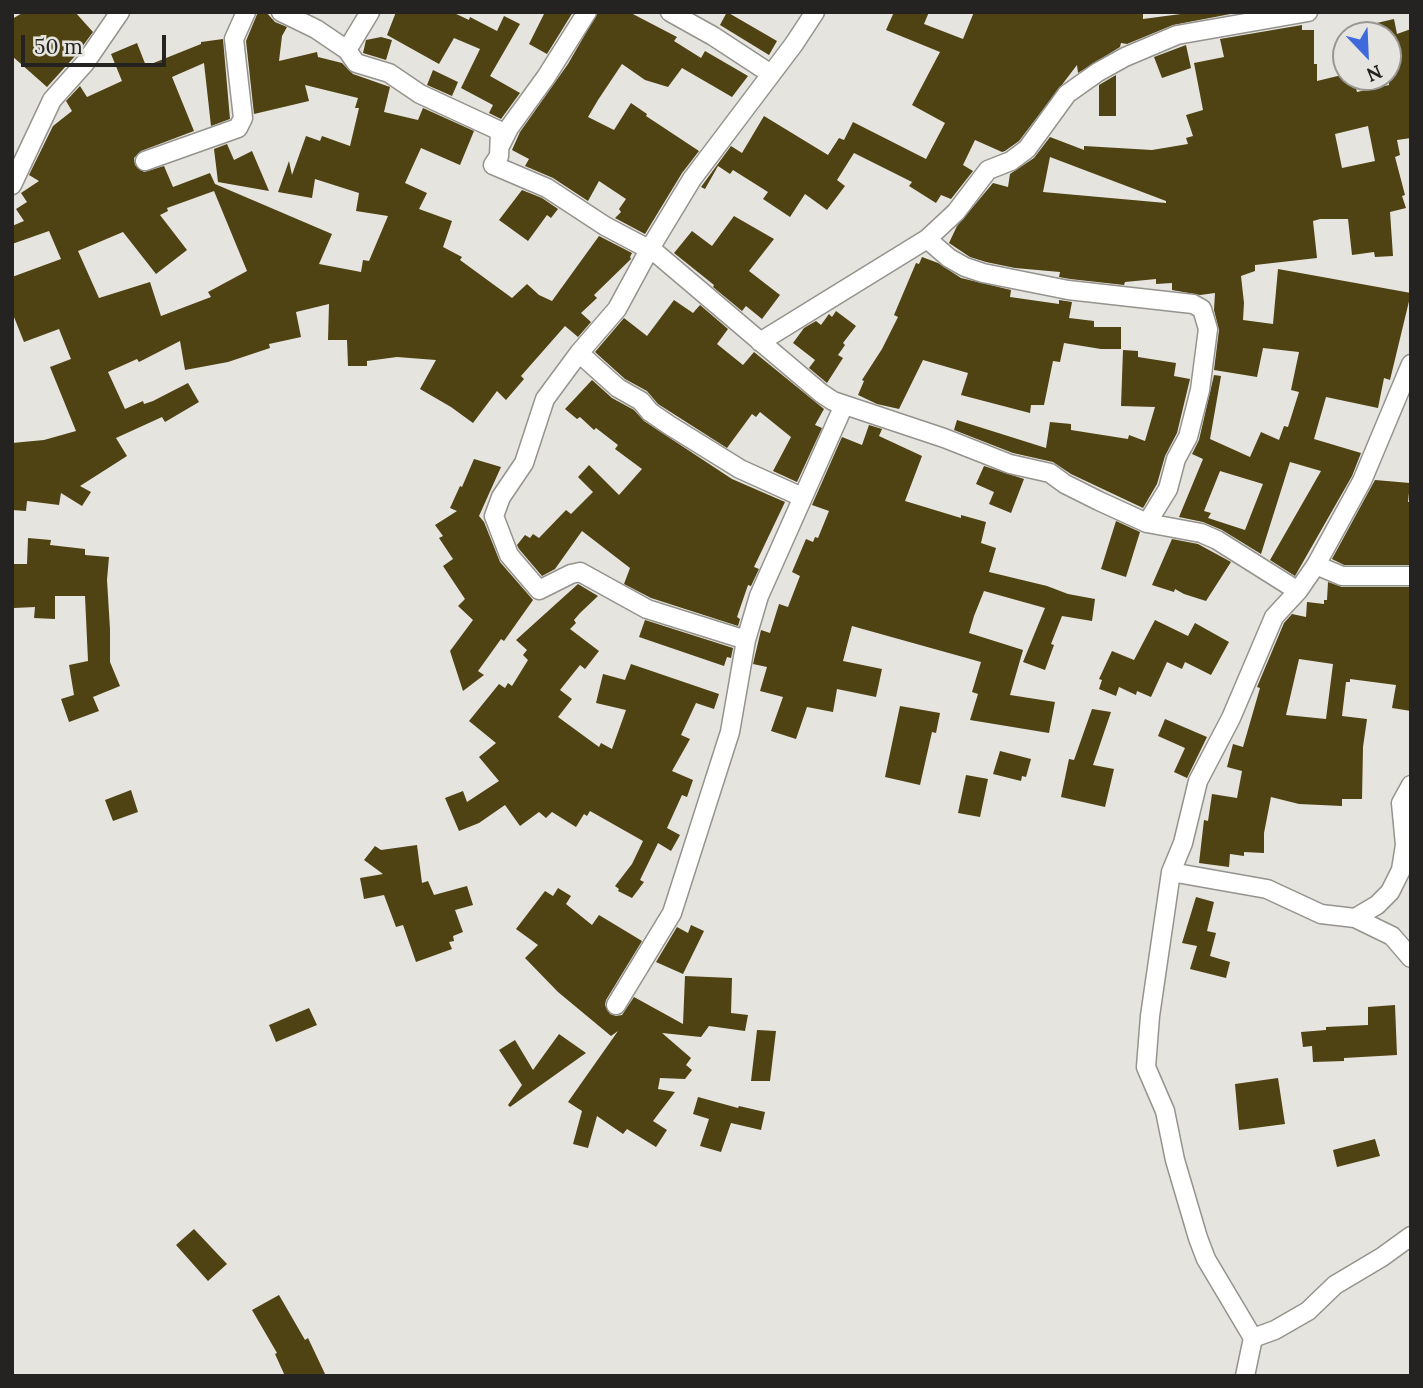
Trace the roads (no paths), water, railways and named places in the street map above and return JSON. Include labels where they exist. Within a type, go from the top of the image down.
[{"type":"street","points":[[12,185],[52,100],[85,63],[120,12]]},
{"type":"street","points":[[145,162],[238,128],[243,118],[234,39],[246,12]]},
{"type":"street","points":[[281,12],[316,29],[347,50],[356,63],[389,73],[420,94],[500,131],[499,156],[493,165],[547,188],[605,226],[656,253],[821,393],[844,405],[944,438],[1010,464],[1050,474],[1087,496],[1147,523],[1201,533],[1217,540],[1298,591]]},
{"type":"street","points":[[347,50],[370,12]]},
{"type":"street","points":[[500,145],[587,12]]},
{"type":"street","points":[[670,12],[771,74]]},
{"type":"street","points":[[746,640],[647,609],[580,572],[539,590],[509,555],[494,516],[495,509],[524,463],[545,399],[579,353],[617,309],[692,179],[816,12]]},
{"type":"street","points":[[760,342],[927,239],[956,212],[988,170],[1011,161],[1027,149],[1062,100],[1098,72],[1125,57],[1177,35],[1308,12]]},
{"type":"street","points":[[927,239],[949,258],[983,273],[1068,290],[1193,304],[1202,309],[1209,329],[1200,390],[1188,437],[1176,459],[1168,489],[1147,523]]},
{"type":"street","points":[[579,353],[618,388],[641,401],[650,412],[669,425],[740,469],[802,497]]},
{"type":"street","points":[[1245,1376],[1253,1338],[1206,1259],[1175,1160],[1165,1111],[1146,1068],[1150,1016],[1171,872],[1183,843],[1198,780],[1231,718],[1274,617],[1298,591],[1316,565],[1362,481],[1411,364]]},
{"type":"street","points":[[616,1005],[673,913],[730,732],[746,640],[759,596],[844,405]]},
{"type":"street","points":[[1316,565],[1342,576],[1411,576]]},
{"type":"street","points":[[1355,918],[1377,905],[1390,892],[1401,870],[1405,845],[1401,803],[1411,785]]},
{"type":"street","points":[[1171,872],[1267,889],[1321,914],[1355,918],[1392,936],[1411,958]]},
{"type":"street","points":[[1253,1338],[1275,1330],[1314,1307],[1335,1285],[1411,1236]]}]
